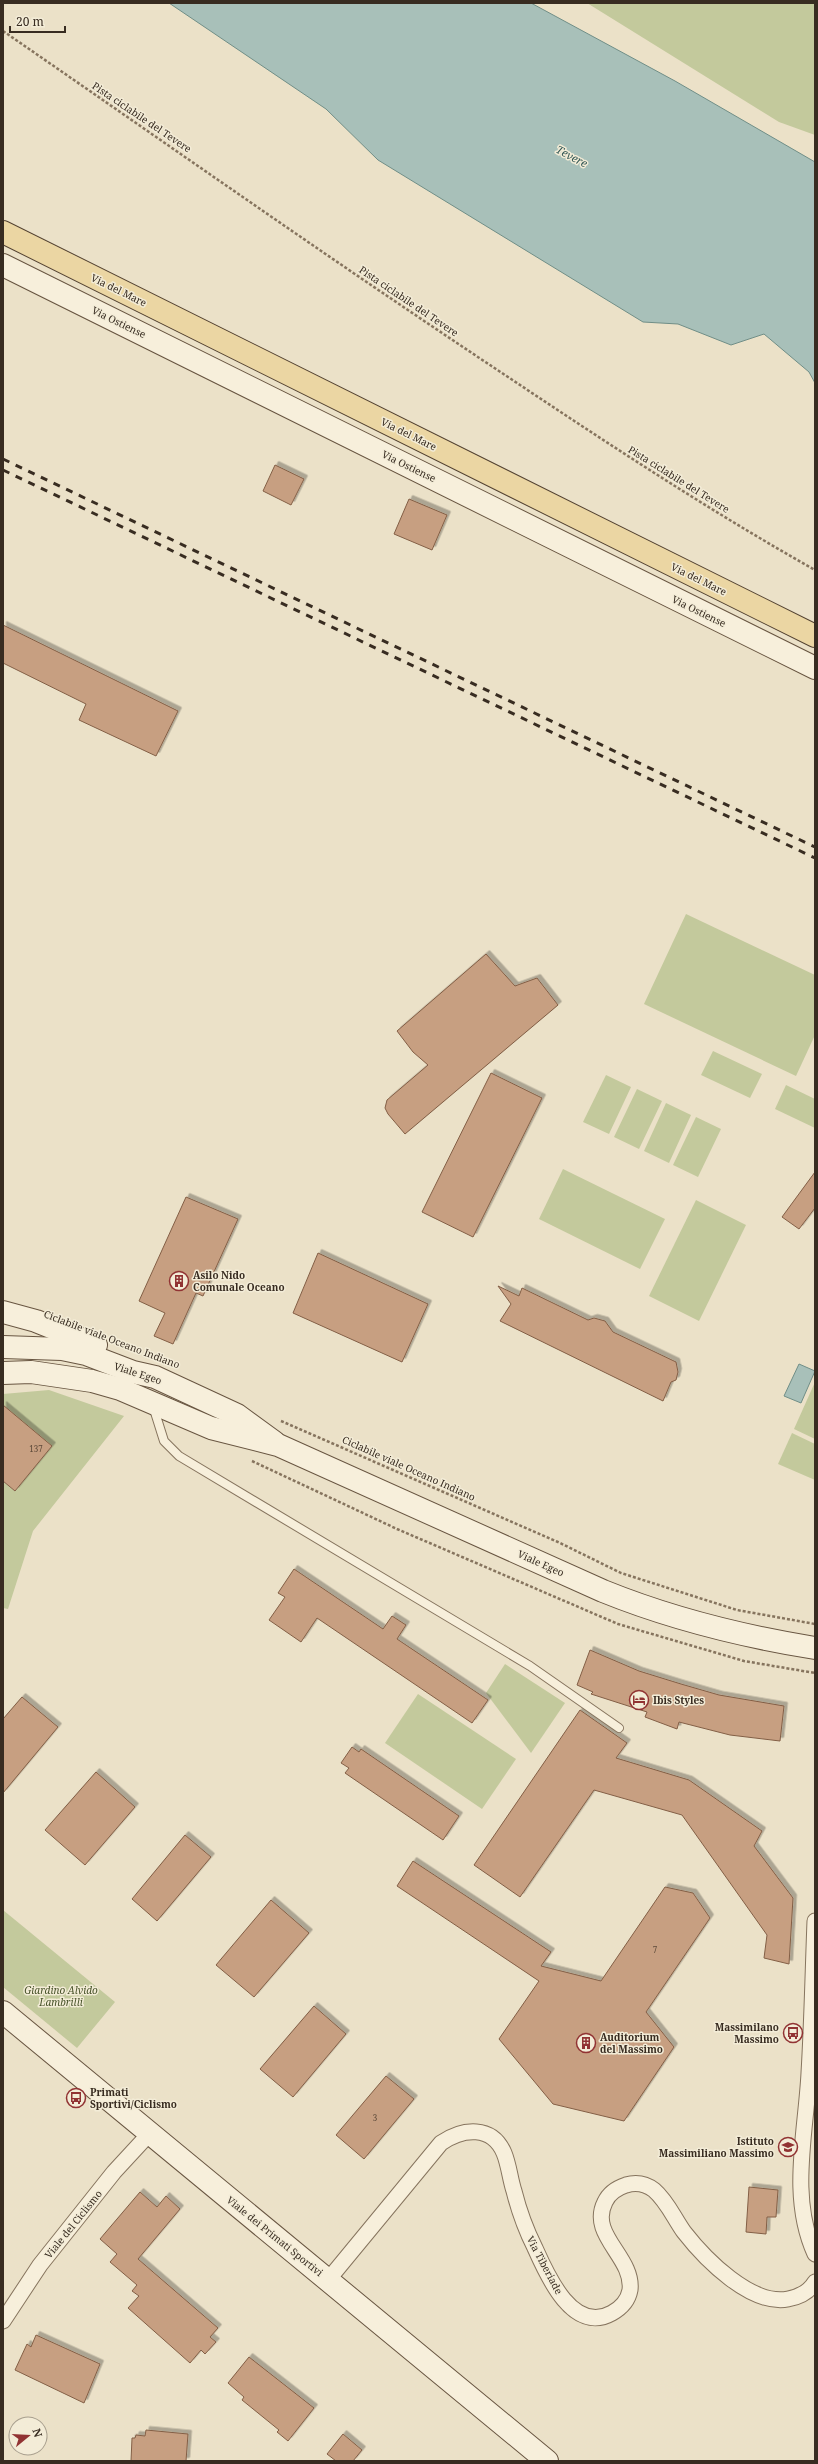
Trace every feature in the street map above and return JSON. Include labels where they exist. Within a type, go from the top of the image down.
[{"type":"main road","name":"Via del Mare","points":[[3,232],[815,636]]},
{"type":"main road","name":"Via Ostiense","points":[[3,265],[815,668]]},
{"type":"main road","points":[[3,1312],[36,1321],[114,1353],[155,1377]]},
{"type":"main road","name":"Viale Egeo","points":[[4,1345],[70,1350],[133,1372],[155,1377],[237,1416],[260,1430],[278,1445]]},
{"type":"main road","name":"Viale Egeo","points":[[4,1345],[72,1377]]},
{"type":"main road","name":"Viale Egeo","points":[[3,1374],[31,1372],[72,1377],[105,1384],[211,1428],[278,1445],[590,1585],[653,1611],[734,1634],[815,1648]]},
{"type":"main road","name":"Viale dei Primati Sportivi","points":[[3,2012],[548,2461]]},
{"type":"street","points":[[815,1921],[810,2134],[808,2163],[800,2199],[802,2220],[815,2254]]},
{"type":"street","name":"Via Tiberiade","points":[[328,2280],[436,2147],[451,2136],[476,2131],[489,2135],[500,2146],[522,2216],[537,2253],[563,2298],[581,2314],[592,2318],[608,2316],[623,2305],[629,2296],[630,2285],[628,2272],[604,2231],[601,2221],[604,2205],[609,2195],[619,2187],[629,2184],[640,2184],[654,2190],[698,2248],[731,2278],[754,2294],[775,2300],[790,2299],[805,2293],[815,2282]]},
{"type":"street","name":"Viale del Ciclismo","points":[[3,2321],[40,2265],[114,2172],[150,2132]]},
{"type":"lane","points":[[152,1403],[157,1426],[164,1441],[179,1456],[530,1666],[619,1728]]},
{"type":"path","name":"Pista ciclabile del Tevere","points":[[3,31],[442,333],[585,428],[750,533],[815,570]]},
{"type":"path","name":"Ciclabile viale Oceano Indiano","points":[[276,1419],[558,1542],[621,1573],[737,1610],[815,1624]]},
{"type":"path","points":[[245,1458],[397,1529],[618,1624],[744,1661],[815,1673]]},
{"type":"green space","points":[[587,3],[815,3],[815,135],[779,122]]},
{"type":"green space","points":[[686,914],[815,975],[815,1035],[796,1076],[644,1004]]},
{"type":"green space","points":[[713,1051],[762,1074],[750,1098],[701,1075]]},
{"type":"green space","points":[[606,1075],[631,1087],[609,1134],[583,1122]]},
{"type":"green space","points":[[786,1085],[815,1099],[815,1128],[775,1109]]},
{"type":"green space","points":[[637,1089],[662,1101],[639,1149],[614,1137]]},
{"type":"green space","points":[[666,1103],[691,1115],[669,1163],[644,1151]]},
{"type":"green space","points":[[696,1117],[721,1129],[698,1177],[673,1165]]},
{"type":"green space","points":[[563,1169],[665,1219],[640,1269],[539,1219]]},
{"type":"green space","points":[[696,1200],[746,1225],[699,1321],[649,1296]]},
{"type":"green space","points":[[815,1382],[815,1439],[794,1429]]},
{"type":"green space","points":[[49,1390],[124,1416],[33,1531],[8,1609],[3,1608],[3,1481],[15,1491],[52,1446],[5,1407],[3,1409],[3,1394]]},
{"type":"green space","points":[[792,1433],[815,1444],[815,1480],[778,1464]]},
{"type":"green space","points":[[505,1664],[565,1703],[531,1753],[486,1693]]},
{"type":"green space","points":[[418,1694],[516,1759],[482,1809],[385,1743]]},
{"type":"green space","name":"Giardino Alvido Lambrilli","points":[[3,1910],[115,2002],[77,2048],[3,1987]]},
{"type":"water","name":"Tevere","points":[[169,3],[531,3],[675,81],[815,162],[815,383],[809,372],[764,334],[731,345],[678,324],[643,322],[378,160],[326,109]]},
{"type":"water","points":[[799,1364],[815,1371],[801,1403],[784,1396]]},
{"type":"building","points":[[275,465],[304,479],[291,505],[263,491]]},
{"type":"building","points":[[409,499],[447,515],[432,550],[394,534]]},
{"type":"building","points":[[3,625],[178,711],[156,756],[79,720],[86,704],[3,663]]},
{"type":"building","points":[[486,954],[515,986],[537,978],[558,1005],[405,1134],[388,1114],[385,1108],[387,1100],[428,1065],[413,1052],[397,1031]]},
{"type":"building","points":[[491,1073],[542,1098],[473,1237],[422,1212]]},
{"type":"building","points":[[815,1172],[815,1208],[799,1229],[782,1217]]},
{"type":"building","name":"Asilo Nido Comunale Oceano","points":[[186,1197],[238,1219],[203,1296],[196,1293],[173,1344],[154,1336],[165,1313],[139,1301]]},
{"type":"building","points":[[318,1253],[428,1304],[402,1362],[293,1313]]},
{"type":"building","points":[[498,1286],[519,1296],[522,1288],[588,1320],[594,1318],[605,1321],[613,1332],[676,1362],[678,1372],[676,1380],[671,1382],[663,1401],[500,1321],[511,1304]]},
{"type":"building","points":[[3,1405],[52,1446],[15,1491],[3,1481]]},
{"type":"building","points":[[294,1569],[383,1629],[392,1616],[406,1625],[397,1639],[488,1700],[472,1723],[317,1618],[301,1642],[269,1620],[285,1597],[278,1593]]},
{"type":"building","points":[[590,1650],[639,1671],[719,1695],[784,1706],[780,1741],[730,1735],[679,1722],[677,1729],[645,1717],[647,1712],[591,1694],[593,1692],[577,1685]]},
{"type":"building","points":[[22,1697],[58,1727],[3,1793],[3,1719]]},
{"type":"building","points":[[580,1710],[627,1743],[616,1758],[689,1780],[762,1831],[754,1846],[793,1898],[789,1964],[764,1958],[767,1935],[682,1815],[594,1790],[520,1897],[474,1865]]},
{"type":"building","points":[[352,1747],[359,1752],[361,1749],[459,1816],[443,1840],[345,1773],[349,1768],[341,1763]]},
{"type":"building","points":[[96,1772],[135,1807],[85,1865],[45,1830]]},
{"type":"building","points":[[185,1835],[211,1857],[157,1921],[132,1899]]},
{"type":"building","points":[[413,1861],[551,1952],[541,1966],[601,1981],[665,1887],[693,1893],[710,1918],[646,2012],[674,2047],[624,2121],[553,2104],[499,2039],[539,1981],[397,1886]]},
{"type":"building","points":[[271,1900],[309,1933],[254,1997],[216,1965]]},
{"type":"building","points":[[314,2006],[346,2034],[293,2097],[260,2069]]},
{"type":"building","points":[[386,2076],[414,2099],[364,2159],[336,2135]]},
{"type":"building","points":[[749,2187],[778,2190],[776,2217],[767,2217],[766,2234],[746,2232]]},
{"type":"building","points":[[140,2192],[157,2207],[166,2196],[180,2209],[138,2259],[218,2328],[210,2337],[216,2342],[205,2354],[201,2350],[190,2363],[128,2308],[139,2296],[132,2291],[137,2285],[110,2262],[117,2254],[100,2239]]},
{"type":"building","points":[[36,2335],[100,2364],[84,2403],[15,2370],[27,2344],[31,2347]]},
{"type":"building","points":[[249,2357],[314,2408],[288,2441],[277,2432],[279,2430],[242,2400],[244,2397],[228,2383]]},
{"type":"building","points":[[146,2430],[188,2434],[186,2461],[131,2461],[132,2438],[135,2438],[136,2435],[145,2436]]},
{"type":"building","points":[[343,2434],[362,2450],[353,2461],[336,2461],[327,2454]]},
{"type":"railway","points":[[3,459],[815,847]]},
{"type":"railway","points":[[3,470],[815,858]]},
{"type":"place","name":"Asilo Nido Comunale Oceano","points":[[179,1281]]},
{"type":"place","name":"Ibis Styles","points":[[639,1700]]},
{"type":"place","name":"Massimilano Massimo","points":[[793,2033]]},
{"type":"place","name":"Auditorium del Massimo","points":[[586,2043]]},
{"type":"place","name":"Primati Sportivi/Ciclismo","points":[[76,2098]]},
{"type":"place","name":"Istituto Massimiliano Massimo","points":[[788,2147]]}]
